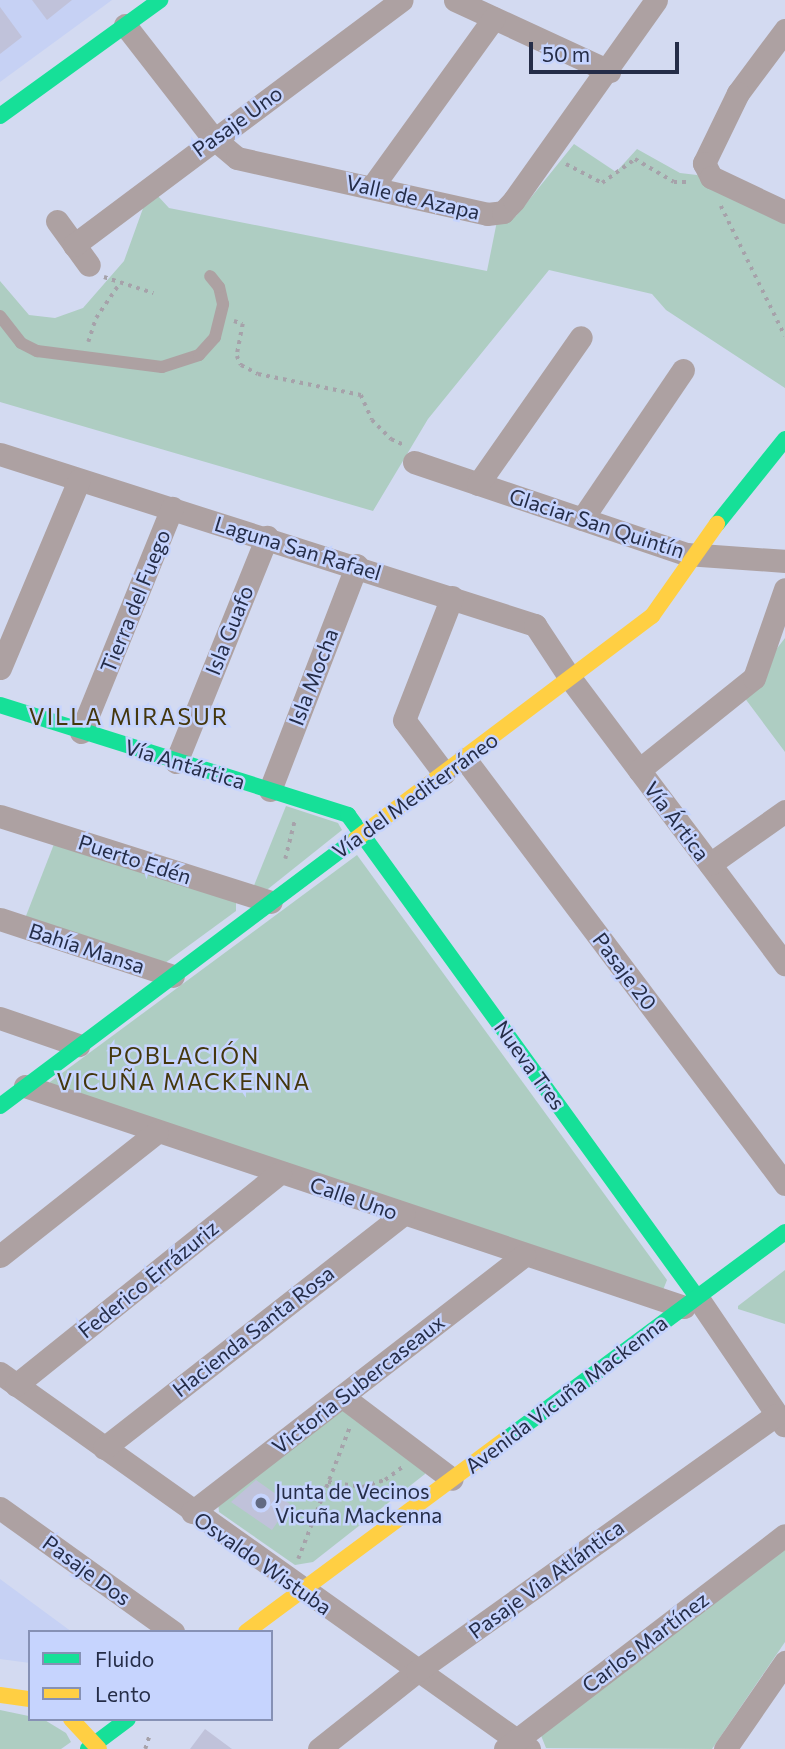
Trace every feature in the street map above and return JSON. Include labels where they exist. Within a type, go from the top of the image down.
[{"type":"street","points":[[0,116],[160,0]]},
{"type":"street","name":"Pasaje Uno","points":[[75,244],[213,138],[402,0]]},
{"type":"street","points":[[455,0],[609,71]]},
{"type":"street","name":"Valle de Azapa","points":[[125,25],[213,138],[243,160],[487,214],[503,212],[550,155],[656,0]]},
{"type":"street","points":[[372,187],[494,18]]},
{"type":"street","points":[[785,30],[738,93],[704,170],[785,212]]},
{"type":"street","points":[[57,221],[89,265]]},
{"type":"street","points":[[478,484],[581,337]]},
{"type":"street","points":[[582,519],[683,370]]},
{"type":"street","name":"Vía del Mediterráneo","points":[[0,1106],[652,617],[692,555],[785,439]]},
{"type":"street","name":"Laguna San Rafael","points":[[0,454],[357,565],[535,625],[570,678]]},
{"type":"street","name":"Glaciar San Quintín","points":[[410,454],[478,484],[692,555],[785,561]]},
{"type":"street","points":[[0,668],[79,480]]},
{"type":"street","name":"Tierra del Fuego","points":[[81,732],[172,508]]},
{"type":"street","name":"Isla Guafo","points":[[176,762],[267,537]]},
{"type":"street","name":"Isla Mocha","points":[[270,790],[357,565]]},
{"type":"street","points":[[639,770],[754,678],[785,589]]},
{"type":"street","points":[[444,773],[404,720],[452,597]]},
{"type":"street","name":"Vía Ártica","points":[[570,678],[784,962]]},
{"type":"street","name":"Vía Antártica","points":[[0,705],[342,813],[362,833]]},
{"type":"street","name":"Pasaje 20","points":[[465,759],[785,1184]]},
{"type":"street","points":[[710,864],[785,811]]},
{"type":"street","name":"Puerto Edén","points":[[0,816],[271,902]]},
{"type":"street","name":"Nueva Tres","points":[[362,833],[691,1302]]},
{"type":"street","name":"Bahía Mansa","points":[[0,919],[173,976]]},
{"type":"street","points":[[0,1018],[78,1045]]},
{"type":"street","name":"Calle Uno","points":[[25,1086],[524,1255],[691,1302]]},
{"type":"street","points":[[0,1256],[157,1132]]},
{"type":"street","name":"Federico Errázuriz","points":[[8,1379],[280,1173]]},
{"type":"street","name":"Hacienda Santa Rosa","points":[[104,1448],[403,1214]]},
{"type":"street","name":"Avenida Vicuña Mackenna","points":[[249,1630],[785,1232]]},
{"type":"street","name":"Victoria Subercaseaux","points":[[192,1512],[350,1402],[524,1255]]},
{"type":"street","points":[[691,1302],[780,1421]]},
{"type":"street","name":"Osvaldo Wistuba","points":[[8,1379],[301,1591],[417,1671],[517,1746]]},
{"type":"street","points":[[350,1402],[452,1479]]},
{"type":"street","name":"Pasaje Via Atlántica","points":[[320,1749],[417,1671],[780,1421]]},
{"type":"street","name":"Pasaje Dos","points":[[0,1508],[170,1630]]},
{"type":"street","name":"Carlos Martínez","points":[[517,1746],[785,1535]]},
{"type":"street","points":[[725,1749],[785,1662]]},
{"type":"street","points":[[0,1695],[28,1699]]},
{"type":"street","points":[[73,1721],[94,1747],[126,1721]]},
{"type":"street","points":[[130,1742],[138,1721]]},
{"type":"lane","points":[[0,316],[28,348],[162,367],[177,364],[209,346],[222,317],[222,295],[210,276]]},
{"type":"path","points":[[550,155],[602,183],[635,159],[674,182],[697,180],[704,170]]},
{"type":"path","points":[[723,212],[785,336]]},
{"type":"path","points":[[89,265],[120,283],[153,293]]},
{"type":"path","points":[[84,357],[96,318],[120,283]]},
{"type":"path","points":[[222,317],[243,324],[237,356],[241,365],[258,374],[361,396],[372,420],[410,454]]},
{"type":"path","points":[[285,861],[299,799]]},
{"type":"path","points":[[295,1567],[328,1482],[350,1402]]},
{"type":"path","points":[[328,1482],[351,1487],[375,1484],[394,1475],[415,1452]]},
{"type":"shaded area","points":[[0,0],[112,0],[0,82]]},
{"type":"shaded area","points":[[0,1579],[69,1630],[28,1630],[28,1663],[0,1659]]},
{"type":"green space","points":[[574,144],[616,172],[637,149],[680,173],[697,175],[785,217],[785,388],[666,310],[652,294],[549,270],[428,419],[373,511],[0,402],[0,281],[29,315],[55,318],[83,308],[124,261],[146,200],[157,195],[169,208],[487,271],[497,221],[516,216]]},
{"type":"green space","points":[[785,638],[785,752],[744,697],[768,672],[775,651]]},
{"type":"green space","points":[[286,806],[338,823],[342,830],[268,889],[253,888]]},
{"type":"green space","points":[[54,844],[236,902],[236,911],[165,963],[24,921]]},
{"type":"green space","points":[[357,855],[667,1280],[663,1290],[50,1088],[50,1082]]},
{"type":"green space","points":[[785,1270],[785,1324],[738,1309],[738,1306]]},
{"type":"green space","points":[[343,1409],[425,1468],[425,1474],[313,1562],[295,1565],[219,1512],[218,1502]]},
{"type":"green space","points":[[785,1540],[785,1642],[712,1749],[546,1748],[540,1733]]},
{"type":"green space","points":[[0,1710],[28,1716],[28,1721],[46,1721],[66,1733],[71,1742],[61,1749],[0,1749]]},
{"type":"building","points":[[32,0],[72,0],[47,20]]},
{"type":"building","points":[[0,7],[22,37],[0,54]]},
{"type":"building","name":"Junta de Vecinos Vicuña Mackenna","points":[[256,1480],[290,1504],[272,1530],[231,1502]]},
{"type":"building","points":[[205,1729],[232,1749],[190,1749]]},
{"type":"traffic: fast","points":[[0,116],[160,0]]},
{"type":"traffic: fast","points":[[717,524],[785,439]]},
{"type":"traffic: fast","points":[[0,705],[348,815],[697,1297]]},
{"type":"traffic: fast","points":[[0,1106],[356,839]]},
{"type":"traffic: fast","points":[[505,1440],[785,1232]]},
{"type":"traffic: fast","points":[[88,1749],[125,1721]]},
{"type":"traffic: slow","points":[[356,839],[652,616],[717,524]]},
{"type":"traffic: slow","points":[[249,1630],[505,1440]]},
{"type":"traffic: slow","points":[[0,1695],[28,1699]]},
{"type":"traffic: slow","points":[[73,1721],[99,1749]]},
{"type":"place","name":"Junta de Vecinos Vicuña Mackenna","points":[[261,1503]]},
{"type":"district","name":"VILLA MIRASUR","points":[[129,716]]},
{"type":"district","name":"POBLACIÓN VICUÑA MACKENNA","points":[[184,1068]]}]
